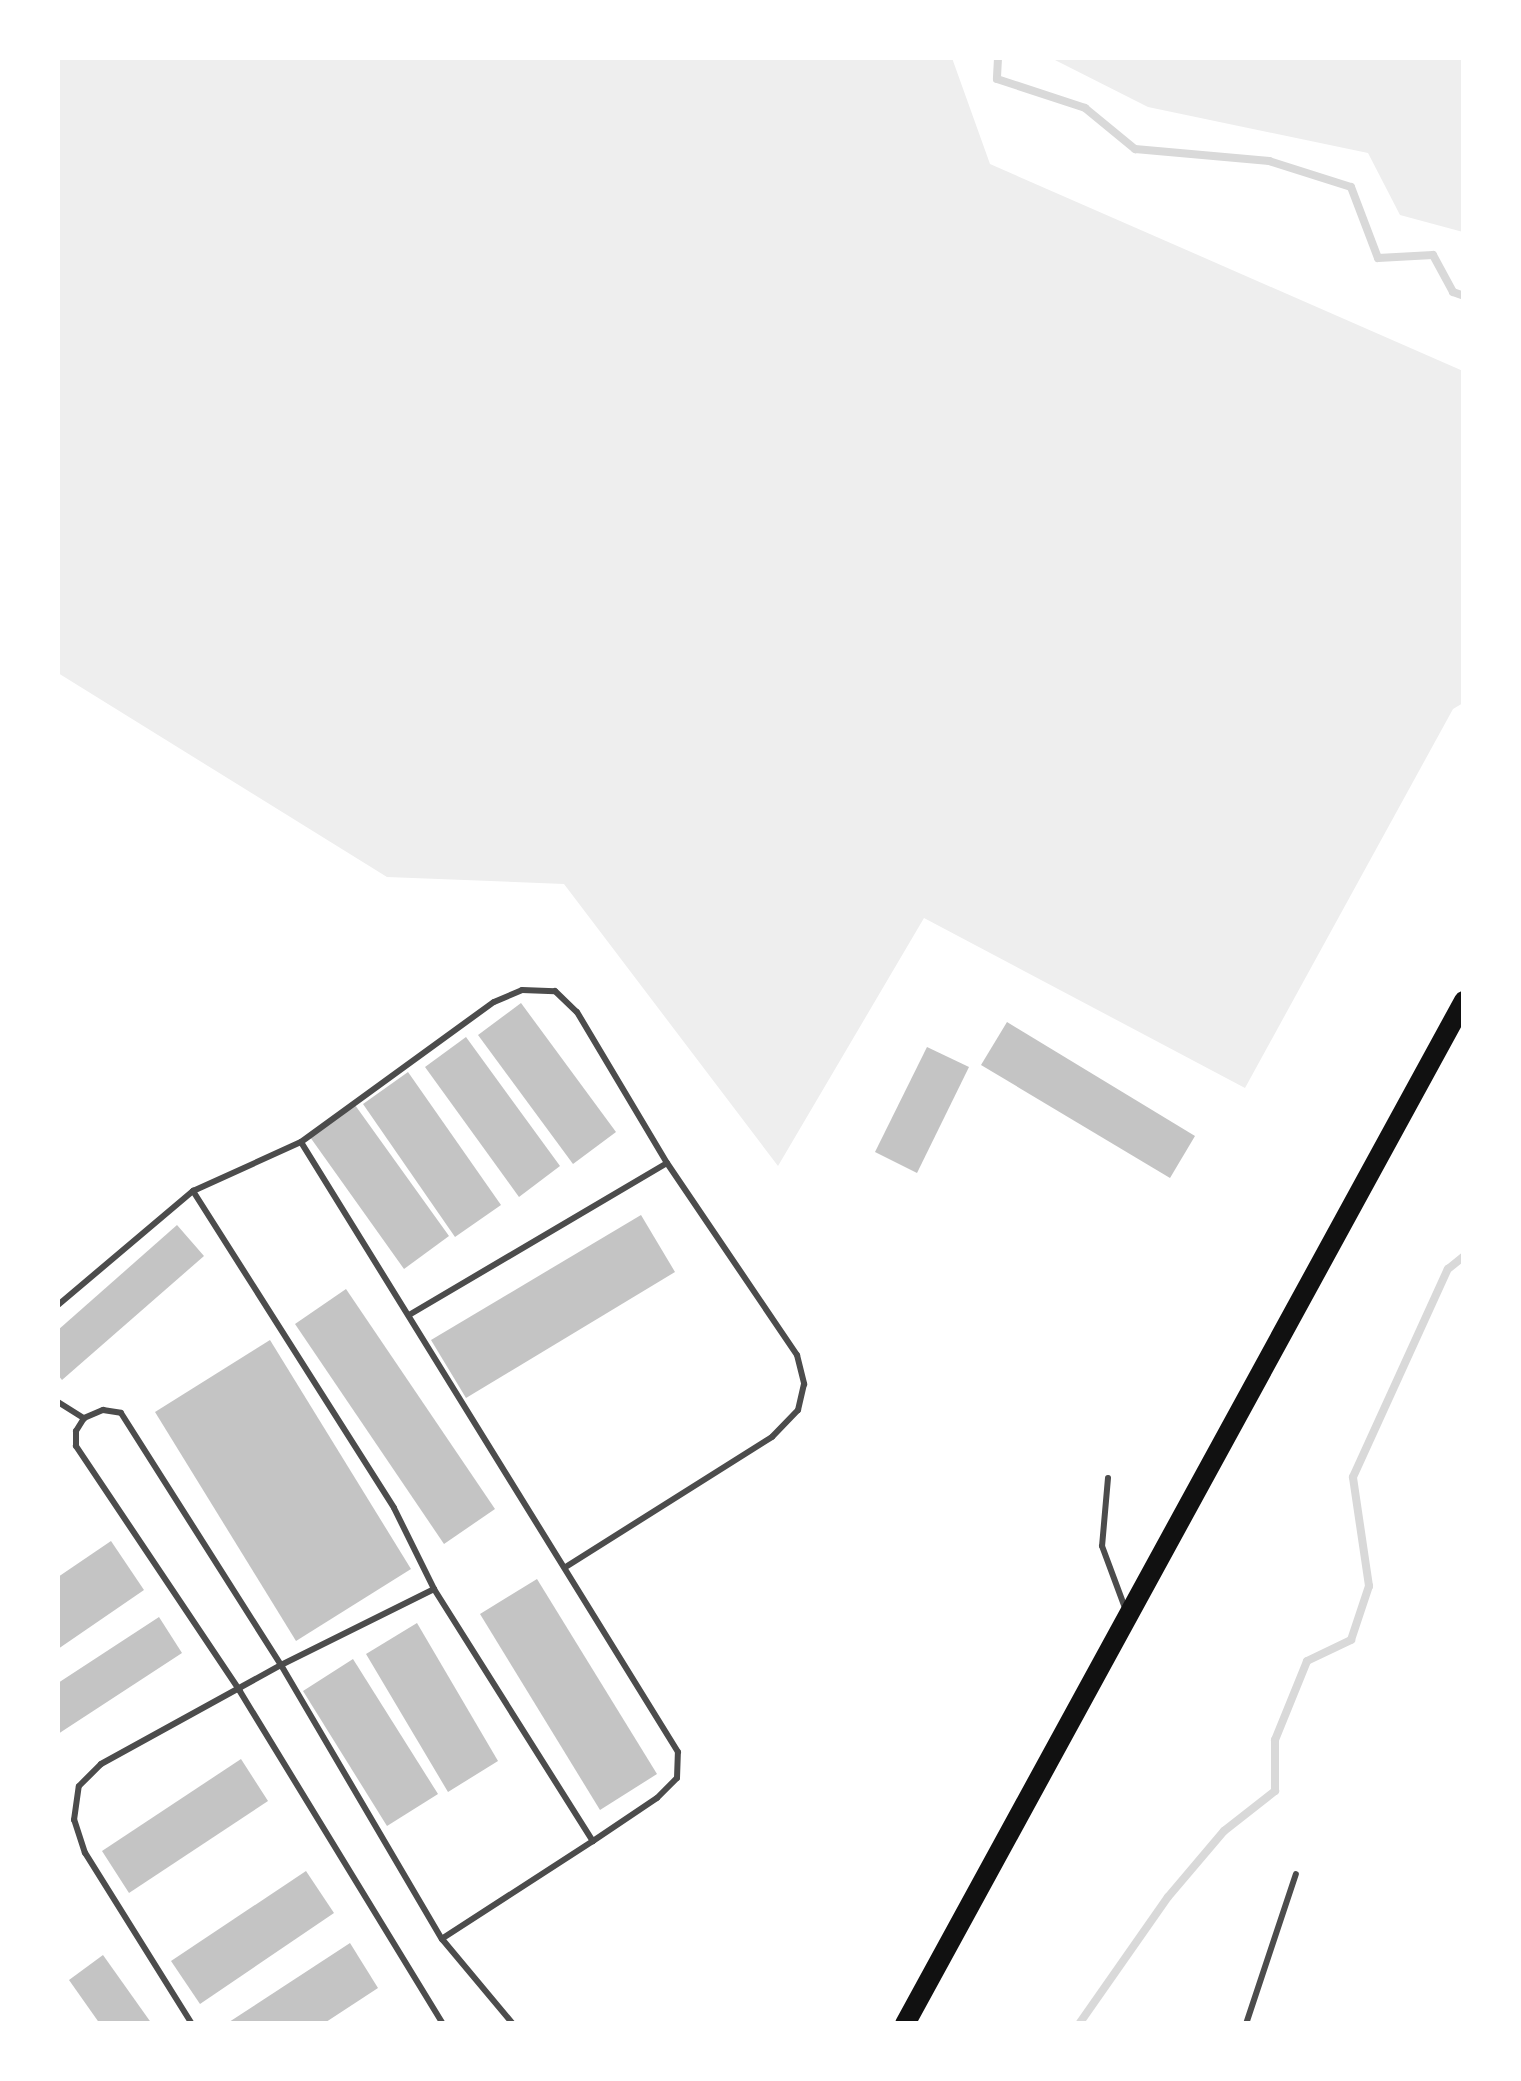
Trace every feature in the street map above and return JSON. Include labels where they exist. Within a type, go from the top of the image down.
[{"type":"main road","points":[[905,2024],[1464,1001]]},
{"type":"lane","points":[[58,1305],[192,1191],[302,1142],[494,1002],[522,990],[554,991],[577,1012],[667,1162],[797,1356],[804,1384],[798,1410],[772,1437],[567,1566]]},
{"type":"lane","points":[[302,1142],[567,1566],[678,1752],[678,1778],[657,1798],[442,1938]]},
{"type":"lane","points":[[409,1315],[667,1162]]},
{"type":"lane","points":[[192,1191],[394,1508],[434,1589],[593,1841]]},
{"type":"lane","points":[[58,1402],[84,1418]]},
{"type":"lane","points":[[443,2024],[240,1691],[76,1446],[76,1432],[84,1418],[103,1410],[121,1413],[280,1665],[442,1938],[513,2024]]},
{"type":"lane","points":[[1108,1478],[1102,1546],[1128,1614]]},
{"type":"lane","points":[[192,2024],[85,1853],[74,1820],[79,1786],[101,1764],[240,1691],[280,1665],[434,1589]]},
{"type":"lane","points":[[1246,2024],[1296,1874]]},
{"type":"shaded area","points":[[58,58],[952,58],[990,164],[1463,371],[1463,703],[1453,709],[1245,1088],[924,918],[778,1166],[564,884],[387,877],[58,673]]},
{"type":"shaded area","points":[[1051,58],[1463,58],[1463,232],[1400,215],[1368,153],[1148,107]]},
{"type":"building","points":[[521,1003],[616,1132],[573,1164],[478,1035]]},
{"type":"building","points":[[1007,1022],[1195,1136],[1170,1178],[981,1065]]},
{"type":"building","points":[[466,1037],[560,1166],[519,1197],[425,1067]]},
{"type":"building","points":[[927,1047],[969,1067],[917,1173],[875,1152]]},
{"type":"building","points":[[408,1072],[501,1205],[455,1237],[363,1104]]},
{"type":"building","points":[[355,1105],[449,1236],[404,1269],[310,1137]]},
{"type":"building","points":[[641,1215],[675,1272],[466,1398],[431,1340]]},
{"type":"building","points":[[177,1225],[204,1256],[62,1380],[58,1375],[58,1330]]},
{"type":"building","points":[[346,1289],[495,1509],[444,1544],[295,1324]]},
{"type":"building","points":[[270,1340],[411,1569],[296,1641],[155,1412]]},
{"type":"building","points":[[111,1541],[144,1590],[58,1649],[58,1577]]},
{"type":"building","points":[[537,1579],[657,1774],[600,1810],[480,1614]]},
{"type":"building","points":[[159,1617],[182,1653],[58,1734],[58,1683]]},
{"type":"building","points":[[417,1623],[498,1761],[448,1792],[366,1654]]},
{"type":"building","points":[[353,1659],[438,1794],[387,1826],[303,1691]]},
{"type":"building","points":[[241,1759],[268,1801],[129,1893],[102,1851]]},
{"type":"building","points":[[306,1871],[334,1913],[200,2004],[171,1961]]},
{"type":"building","points":[[350,1943],[378,1988],[323,2024],[226,2024]]},
{"type":"building","points":[[103,1955],[152,2024],[100,2024],[69,1980]]},
{"type":"waterway","points":[[998,58],[997,79],[1085,108],[1135,149],[1269,161],[1351,187],[1378,258],[1433,255],[1453,292],[1464,296]]},
{"type":"waterway","points":[[1079,2024],[1168,1897],[1224,1831],[1275,1791],[1275,1740],[1307,1661],[1351,1640],[1369,1586],[1353,1477],[1448,1269],[1464,1256]]}]
